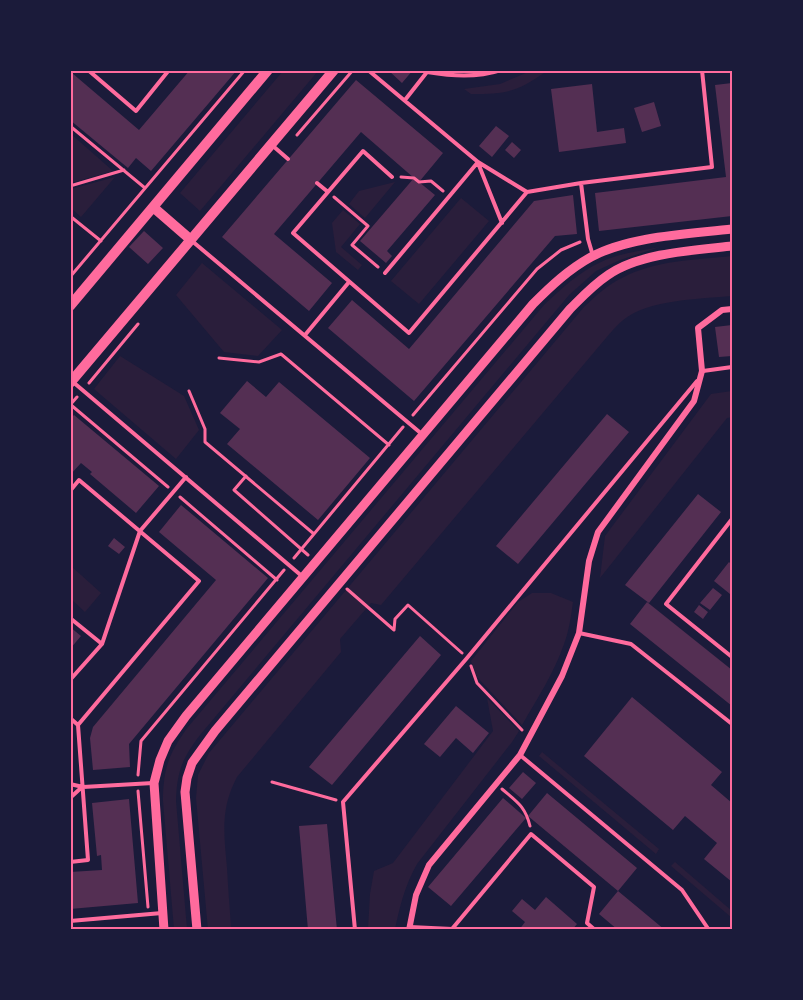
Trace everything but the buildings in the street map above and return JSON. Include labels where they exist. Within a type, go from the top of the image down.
[{"type":"main road","points":[[70,306],[268,70]]},
{"type":"main road","points":[[71,382],[334,70]]},
{"type":"main road","points":[[153,207],[191,240]]},
{"type":"street","points":[[164,930],[154,783],[168,741],[186,716],[533,304],[555,282],[577,265],[609,249],[677,235],[732,229]]},
{"type":"street","points":[[197,930],[185,792],[192,763],[215,731],[570,309],[588,291],[609,274],[640,261],[660,255],[732,246]]},
{"type":"street","points":[[409,928],[416,895],[429,865],[520,755],[562,676],[579,633],[589,561],[598,532],[694,401],[702,371],[698,328],[722,310],[732,309]]},
{"type":"lane","points":[[88,70],[136,111],[170,70]]},
{"type":"lane","points":[[368,70],[478,162],[527,192],[712,167],[702,70]]},
{"type":"lane","points":[[405,100],[428,72],[454,76],[486,75],[501,70]]},
{"type":"lane","points":[[271,145],[288,159]]},
{"type":"lane","points":[[392,177],[363,151],[293,233],[409,333],[527,192]]},
{"type":"lane","points":[[385,273],[478,162]]},
{"type":"lane","points":[[478,162],[502,223]]},
{"type":"lane","points":[[317,183],[328,192]]},
{"type":"lane","points":[[581,183],[588,239],[593,256]]},
{"type":"lane","points":[[191,240],[424,435]]},
{"type":"lane","points":[[305,335],[349,282]]},
{"type":"lane","points":[[702,371],[732,368]]},
{"type":"lane","points":[[355,930],[343,802],[467,658],[700,378]]},
{"type":"lane","points":[[71,382],[303,577]]},
{"type":"lane","points":[[70,680],[102,644],[140,531],[186,477]]},
{"type":"lane","points":[[70,491],[80,480],[199,581],[78,725]]},
{"type":"lane","points":[[732,519],[666,603],[732,657]]},
{"type":"lane","points":[[70,618],[102,644]]},
{"type":"lane","points":[[579,633],[631,644],[732,724]]},
{"type":"lane","points":[[70,718],[78,725],[88,860],[70,862]]},
{"type":"lane","points":[[520,755],[682,890],[709,930]]},
{"type":"lane","points":[[70,784],[83,787],[154,783]]},
{"type":"lane","points":[[70,798],[83,787]]},
{"type":"lane","points":[[409,928],[452,929],[531,834],[594,887],[587,923],[595,930]]},
{"type":"lane","points":[[70,921],[162,913]]},
{"type":"path","points":[[70,277],[245,70]]},
{"type":"path","points":[[70,126],[145,188]]},
{"type":"path","points":[[70,186],[124,170]]},
{"type":"path","points":[[392,177],[414,178],[419,182],[431,181],[449,196]]},
{"type":"path","points":[[328,192],[368,226],[352,244],[385,273]]},
{"type":"path","points":[[70,216],[100,241]]},
{"type":"path","points":[[219,358],[259,362],[281,354],[389,445]]},
{"type":"path","points":[[189,391],[205,429],[206,442],[314,534]]},
{"type":"path","points":[[246,476],[234,490],[311,558]]},
{"type":"path","points":[[345,588],[394,630],[395,620],[408,606],[467,658],[477,683],[521,728]]},
{"type":"path","points":[[272,782],[343,802]]},
{"type":"path","points":[[496,784],[522,807],[529,825]]},
{"type":"shaded area","points":[[533,70],[547,71],[519,88],[503,92],[471,94],[464,89],[500,84]]},
{"type":"shaded area","points":[[283,71],[318,71],[200,211],[180,193]]},
{"type":"shaded area","points":[[71,134],[113,171],[71,183]]},
{"type":"shaded area","points":[[115,177],[81,217],[71,208],[71,189]]},
{"type":"shaded area","points":[[395,182],[365,218],[349,204],[359,191]]},
{"type":"shaded area","points":[[461,198],[489,221],[419,304],[391,281]]},
{"type":"shaded area","points":[[343,210],[360,224],[341,247],[362,265],[358,270],[336,252],[332,223]]},
{"type":"shaded area","points":[[660,247],[620,260],[596,271],[569,295],[194,743],[179,773],[176,801],[187,929],[174,929],[163,790],[168,762],[188,727],[544,305],[578,276],[601,262],[623,254]]},
{"type":"shaded area","points":[[732,256],[732,296],[660,304],[645,308],[622,321],[381,605],[371,603],[340,639],[341,652],[237,777],[228,800],[224,822],[231,929],[208,930],[196,798],[198,775],[209,753],[584,307],[611,284],[635,272],[662,264]]},
{"type":"shaded area","points":[[202,263],[282,330],[258,356],[224,352],[176,295]]},
{"type":"shaded area","points":[[120,356],[184,396],[199,430],[176,459],[94,389]]},
{"type":"shaded area","points":[[732,391],[732,417],[727,418],[600,578],[605,536],[711,394]]},
{"type":"shaded area","points":[[71,566],[101,593],[85,612],[71,599]]},
{"type":"shaded area","points":[[532,593],[551,593],[573,602],[570,623],[560,655],[522,725],[477,677],[471,661],[518,602]]},
{"type":"shaded area","points":[[487,698],[519,731],[417,864],[406,888],[395,929],[368,929],[374,871],[393,863],[493,731]]},
{"type":"shaded area","points":[[542,752],[659,849],[656,854],[539,756]]},
{"type":"shaded area","points":[[675,862],[732,911],[732,918],[671,866]]}]
